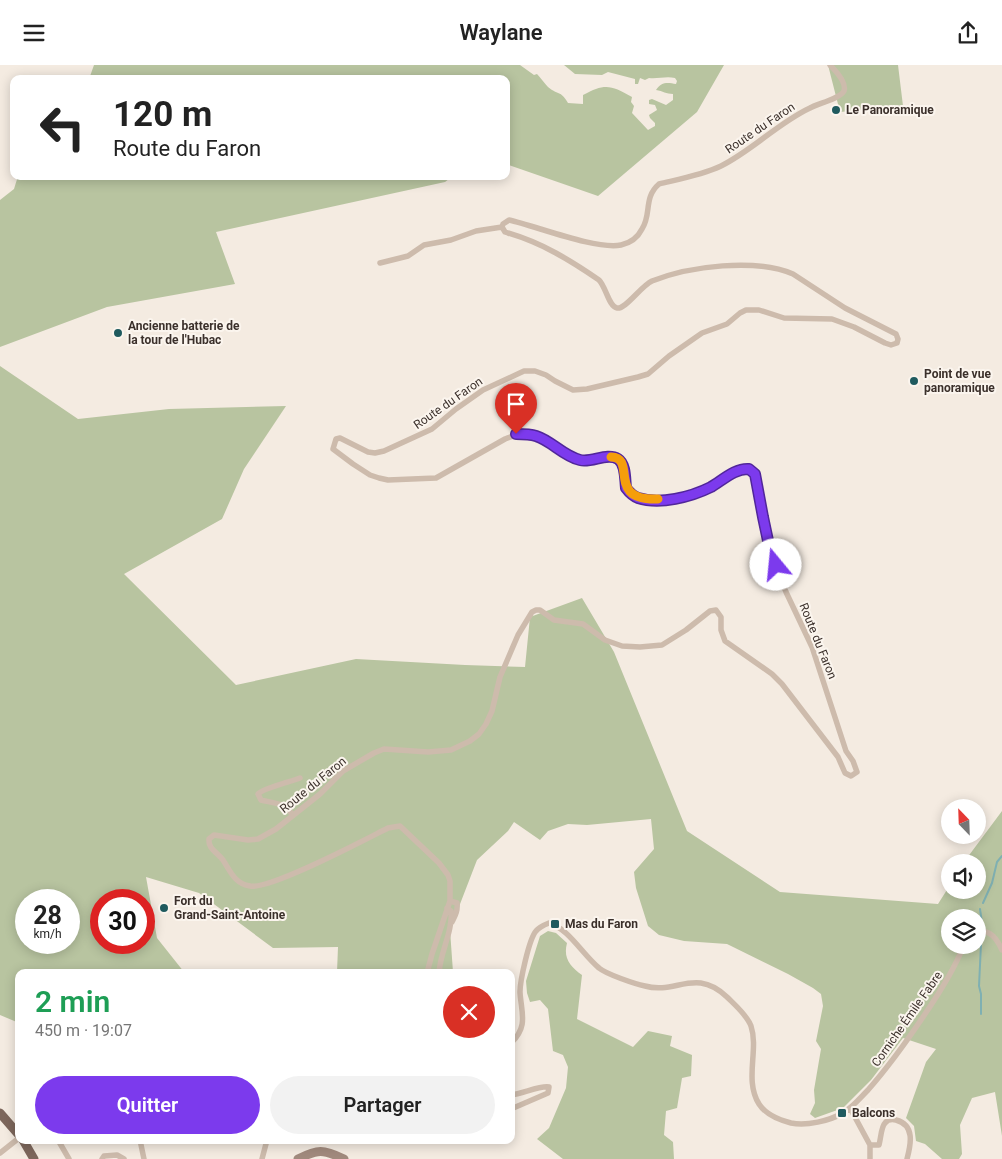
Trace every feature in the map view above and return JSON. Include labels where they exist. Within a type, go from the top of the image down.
[{"type":"main road","points":[[0,1113],[15,1131]]},
{"type":"main road","points":[[25,1144],[34,1159]]},
{"type":"main road","points":[[298,1159],[311,1153],[322,1151],[330,1152],[344,1159]]},
{"type":"street","name":"Route du Faron","points":[[450,901],[451,887],[448,875],[400,826],[388,828],[310,866],[262,886],[250,886],[237,880],[209,844],[209,839],[214,835],[248,840],[258,839],[276,829],[320,794],[343,771],[384,749],[428,752],[451,749],[470,741],[479,734],[486,724],[492,711],[500,677],[518,635],[532,612],[536,610],[540,610],[554,620],[583,625],[605,641],[622,646],[640,647],[662,645],[686,630],[710,611],[716,610],[721,617],[721,630],[724,641],[772,674],[838,757],[845,773],[851,776],[857,772],[853,761],[846,751],[812,647],[771,555],[755,474],[749,469],[741,469],[711,487],[687,497],[655,500],[638,498],[626,488],[624,468],[620,460],[615,457],[582,461],[566,455],[542,438],[534,435],[516,434],[504,439],[436,478],[388,480],[379,478],[370,475],[334,449],[336,439],[340,438],[368,453],[384,451],[432,429],[483,390],[524,371],[536,371],[573,389],[587,389],[648,374],[668,356],[702,333],[727,323],[740,313],[746,311],[759,310],[784,318],[832,319],[854,327],[891,345],[897,343],[898,336],[845,308],[793,274],[772,268],[737,265],[715,266],[683,272],[646,284],[629,302],[618,309],[613,307],[600,280],[537,242],[508,233],[502,227],[503,223],[509,220],[576,239],[606,245],[621,245],[634,239],[644,227],[649,197],[653,189],[659,184],[710,171],[722,165],[746,152],[782,123],[843,92],[841,78],[830,65]]},
{"type":"street","points":[[380,263],[408,256],[424,245],[451,240],[476,231],[502,227]]},
{"type":"street","points":[[292,815],[283,805],[261,800],[258,794],[262,789],[280,786],[300,779]]},
{"type":"street","points":[[428,969],[450,901],[457,903],[458,908],[450,925]]},
{"type":"street","points":[[439,969],[450,925],[451,911],[447,908]]},
{"type":"street","name":"Corniche Émile Fabre","points":[[515,1039],[519,1035],[524,1018],[520,991],[532,939],[537,929],[549,923],[560,927],[601,970],[645,987],[659,988],[697,982],[712,987],[725,996],[742,1012],[751,1026],[752,1077],[754,1092],[760,1106],[771,1116],[795,1123],[817,1122],[850,1108],[887,1069],[949,977],[960,954]]},
{"type":"street","points":[[986,932],[997,940],[1002,950]]},
{"type":"street","points":[[515,1094],[543,1086],[549,1087],[548,1093],[515,1107]]},
{"type":"street","points":[[850,1108],[870,1145],[870,1159]]},
{"type":"street","points":[[870,1145],[879,1145],[883,1125],[887,1121],[893,1119],[902,1122],[908,1129],[911,1137],[907,1159]]},
{"type":"street","points":[[0,1153],[15,1140]]},
{"type":"street","points":[[60,1144],[68,1159]]},
{"type":"street","points":[[141,1144],[144,1159]]},
{"type":"street","points":[[262,1159],[266,1144]]},
{"type":"street","points":[[102,1159],[104,1156],[117,1155],[124,1159]]},
{"type":"green space","points":[[94,65],[520,65],[534,75],[537,74],[548,87],[561,94],[568,103],[583,104],[583,95],[603,87],[613,88],[625,93],[632,97],[631,102],[634,106],[632,113],[648,130],[655,126],[649,115],[657,110],[655,105],[649,104],[649,100],[652,99],[666,105],[673,100],[673,94],[656,90],[664,83],[676,84],[675,78],[649,78],[645,80],[640,78],[638,84],[635,84],[635,79],[608,72],[602,75],[575,74],[564,65],[724,65],[697,112],[598,196],[510,165],[510,75],[90,75]]},
{"type":"green space","points":[[828,65],[898,65],[903,106],[840,112]]},
{"type":"green space","points":[[17,180],[448,180],[216,232],[235,284],[107,307],[0,347],[0,200],[14,189]]},
{"type":"green space","points":[[0,366],[78,419],[169,409],[286,406],[244,469],[222,519],[124,574],[236,685],[356,659],[525,667],[530,617],[582,598],[614,652],[687,831],[780,892],[938,904],[941,899],[986,899],[986,854],[970,854],[977,844],[986,844],[986,832],[1002,811],[1002,1136],[995,1092],[972,1098],[960,1125],[962,1154],[959,1159],[942,1159],[925,1144],[916,1141],[914,1126],[906,1118],[926,1062],[936,1049],[903,1038],[871,1080],[843,1108],[815,1118],[810,1114],[815,1103],[814,1090],[821,1049],[816,1041],[823,1006],[821,994],[788,974],[727,944],[684,941],[659,935],[648,926],[636,888],[634,872],[654,849],[651,819],[587,825],[568,824],[548,831],[540,840],[514,822],[508,831],[477,860],[450,930],[453,969],[337,969],[338,947],[273,948],[199,893],[146,877],[148,889],[90,889],[90,954],[155,954],[155,927],[157,938],[182,969],[15,969],[15,1021],[0,1015]]},
{"type":"green space","points":[[548,931],[556,933],[567,943],[566,953],[568,961],[582,975],[577,1019],[633,1047],[648,1031],[672,1036],[670,1046],[692,1055],[691,1076],[682,1078],[677,1108],[666,1111],[664,1135],[673,1142],[674,1159],[563,1159],[537,1139],[549,1128],[566,1088],[568,1067],[563,1055],[553,1051],[548,1009],[540,1000],[530,1002],[527,993],[526,981],[540,936]]},
{"type":"waterway","points":[[983,903],[992,883],[997,862],[1002,856]]},
{"type":"waterway","points":[[981,954],[979,986],[981,1014]]},
{"type":"slow traffic","points":[[611,457],[620,460],[624,468],[626,488],[631,493],[638,498],[658,499]]},
{"type":"place","name":"Le Panoramique","points":[[836,110]]},
{"type":"place","name":"Ancienne batterie de la tour de l'Hubac","points":[[118,333]]},
{"type":"place","name":"Point de vue panoramique","points":[[914,381]]},
{"type":"place","name":"Fort du Grand-Saint-Antoine","points":[[164,908]]},
{"type":"place","name":"Mas du Faron","points":[[555,924]]},
{"type":"place","name":"Balcons","points":[[842,1113]]},
{"type":"route","points":[[516,434],[534,435],[542,438],[566,455],[582,461],[615,457],[620,460],[624,468],[626,488],[638,498],[655,500],[687,497],[711,487],[741,469],[749,469],[755,474],[771,555],[776,565]]}]
